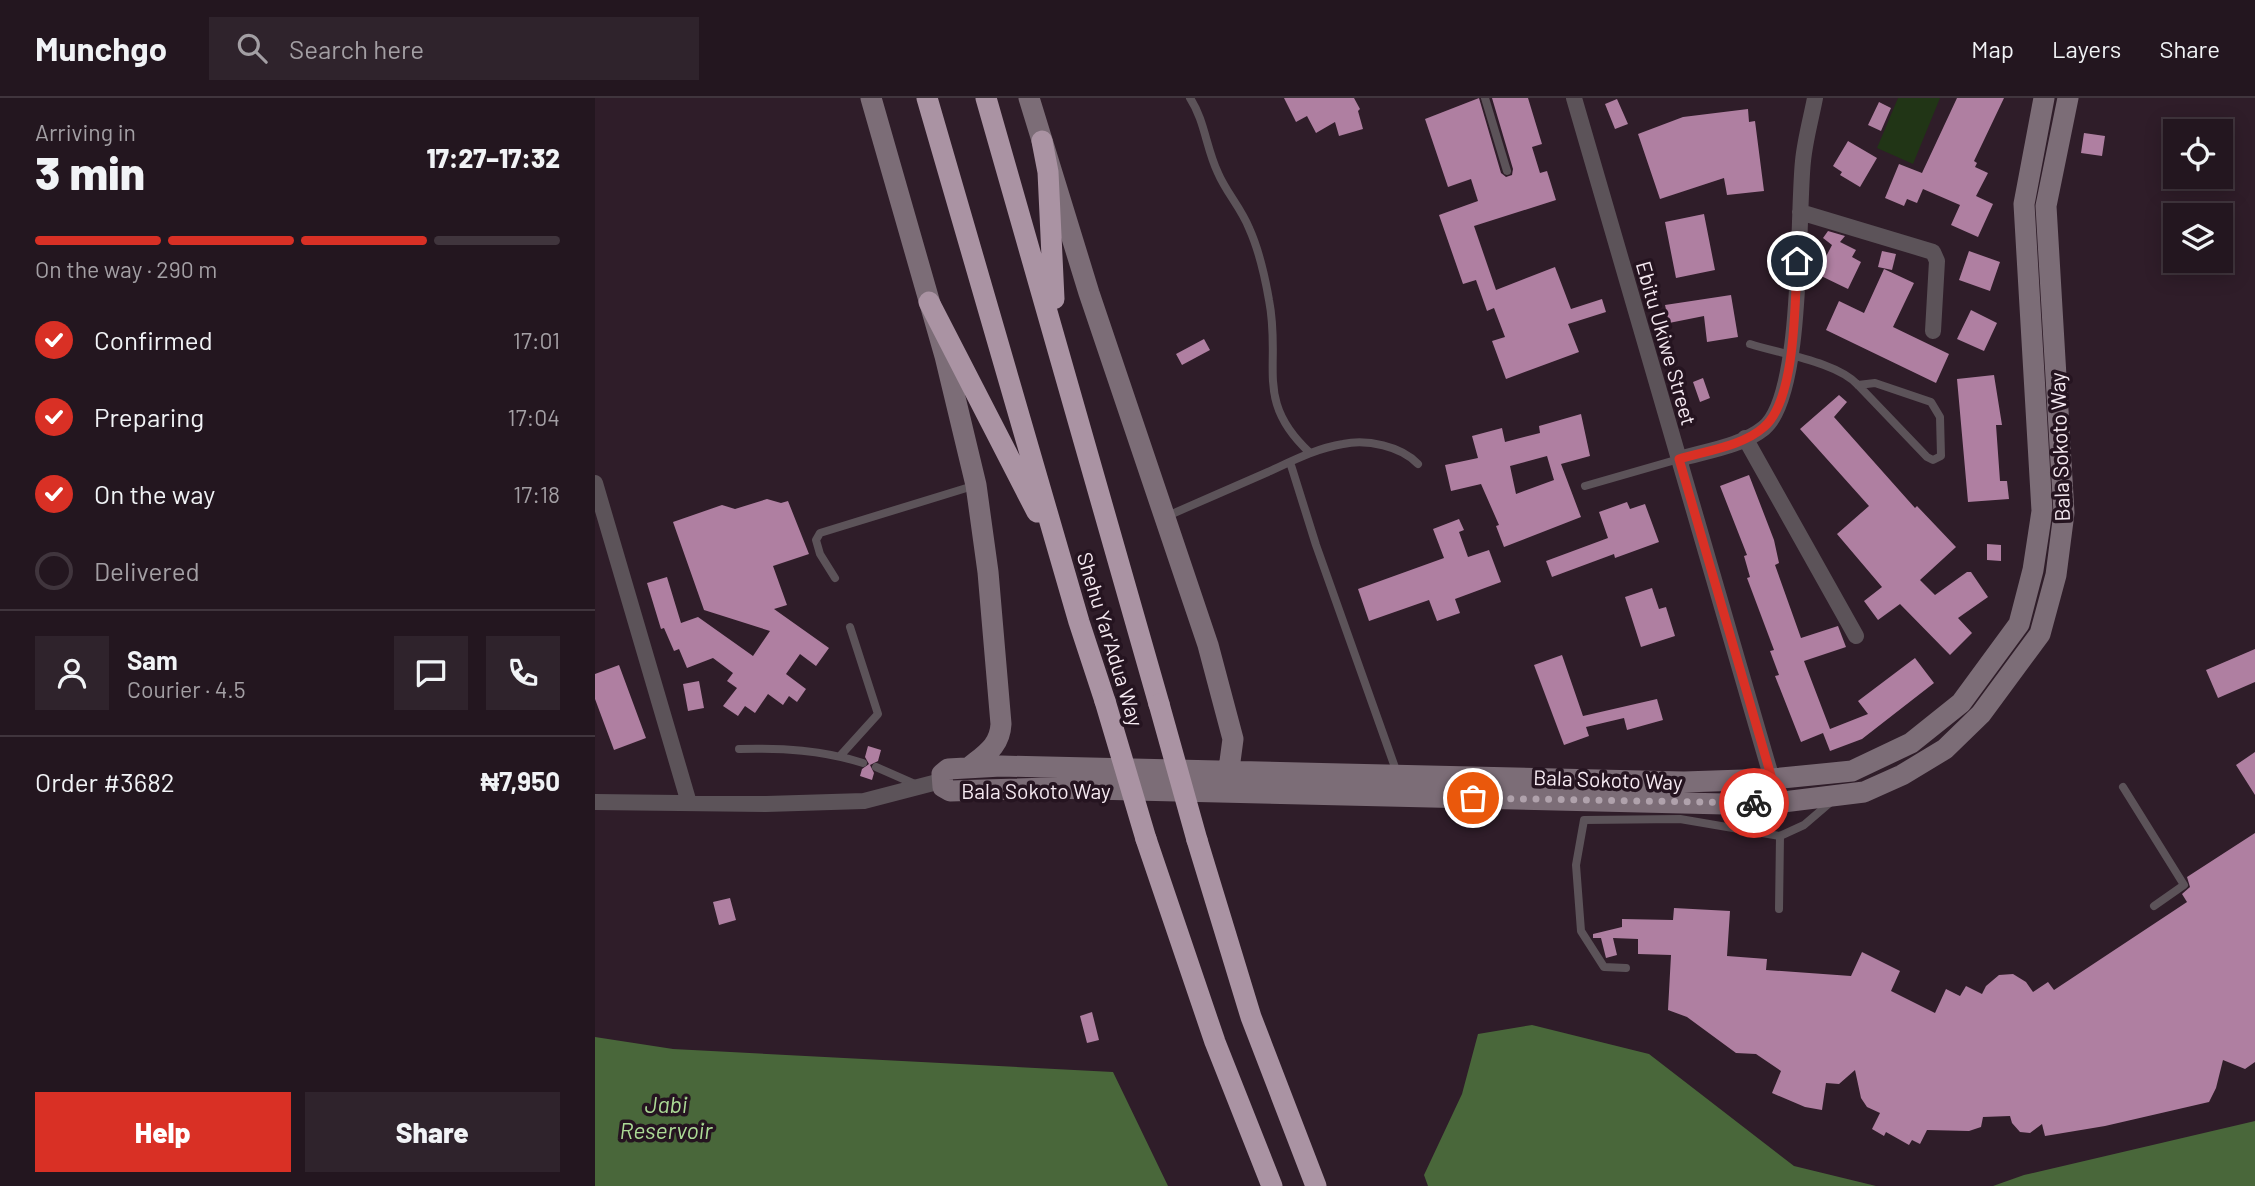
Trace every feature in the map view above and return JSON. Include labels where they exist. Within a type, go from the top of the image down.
[{"type":"highway","name":"Shehu Yar'Adua Way","points":[[927,98],[1079,622],[1146,839],[1215,1042],[1272,1186]]},
{"type":"highway","name":"Shehu Yar'Adua Way","points":[[986,98],[1197,840],[1251,1017],[1316,1186]]},
{"type":"highway","points":[[1042,141],[1050,195],[1053,295],[1085,442]]},
{"type":"highway","points":[[929,302],[1038,514],[1079,622]]},
{"type":"street","points":[[871,98],[929,302],[976,485],[988,572],[1001,724],[996,744],[971,766]]},
{"type":"street","points":[[1029,98],[1093,306],[1208,645],[1233,739],[1243,757],[1260,771]]},
{"type":"street","name":"Ebitu Ukiwe Street","points":[[1574,98],[1772,779],[1775,803]]},
{"type":"street","points":[[1679,459],[1745,438],[1765,427],[1778,409],[1791,357],[1803,160],[1815,98]]},
{"type":"street","name":"Bala Sokoto Way","points":[[930,784],[948,769],[971,766],[1229,769],[1684,782],[1772,779],[1852,771],[1911,743],[1961,703],[2019,624],[2033,570],[2042,511],[2024,204],[2044,98]]},
{"type":"street","name":"Bala Sokoto Way","points":[[930,784],[950,791],[1049,788],[1198,792],[1583,811],[1775,803],[1864,792],[1902,775],[1945,749],[1980,714],[2040,634],[2056,575],[2064,513],[2046,206],[2068,98]]},
{"type":"street","points":[[1800,212],[1933,252],[1937,261],[1933,331]]},
{"type":"street","points":[[1745,438],[1856,636]]},
{"type":"street","points":[[595,482],[689,803]]},
{"type":"street","points":[[1001,724],[1013,766],[1024,780],[1049,788]]},
{"type":"street","points":[[1198,792],[1217,785],[1229,769],[1233,739]]},
{"type":"street","points":[[595,802],[864,801],[930,784]]},
{"type":"lane","points":[[1190,98],[1203,122],[1218,173],[1250,228],[1259,260],[1269,301],[1273,394],[1277,410],[1295,439],[1310,453]]},
{"type":"lane","points":[[1485,98],[1507,171]]},
{"type":"lane","points":[[1751,344],[1841,372],[1858,385],[1927,457],[1933,460],[1941,456],[1940,417],[1931,402],[1875,383],[1858,385]]},
{"type":"lane","points":[[1165,518],[1310,453],[1359,442],[1396,450],[1411,456],[1418,464]]},
{"type":"lane","points":[[1585,486],[1679,459]]},
{"type":"lane","points":[[1290,462],[1316,545],[1397,773]]},
{"type":"lane","points":[[835,579],[820,555],[816,540],[820,533],[976,485]]},
{"type":"lane","points":[[840,755],[878,714],[850,627]]},
{"type":"lane","points":[[739,749],[796,748],[840,755],[863,763]]},
{"type":"lane","points":[[876,767],[930,784]]},
{"type":"lane","points":[[2123,787],[2184,885],[2154,906]]},
{"type":"lane","points":[[1626,968],[1604,967],[1581,932],[1576,865],[1583,811],[1680,819],[1780,836],[1804,825],[1840,795]]},
{"type":"lane","points":[[1779,909],[1780,836]]},
{"type":"shaded area","points":[[1898,98],[1940,98],[1913,164],[1877,148]]},
{"type":"water","points":[[1532,1025],[1649,1054],[1794,1166],[1876,1186],[1428,1186],[1424,1175],[1462,1094],[1478,1034]]},
{"type":"water","name":"Jabi Reservoir","points":[[595,1037],[673,1049],[1113,1072],[1168,1186],[595,1186]]},
{"type":"water","points":[[2255,1121],[2255,1186],[1993,1186],[2024,1175]]},
{"type":"building","points":[[1284,98],[1354,98],[1360,109],[1358,111],[1363,129],[1339,136],[1335,122],[1316,133],[1307,116],[1296,122]]},
{"type":"building","points":[[1479,98],[1501,173],[1506,177],[1512,175],[1513,169],[1492,98],[1528,98],[1542,144],[1532,147],[1540,173],[1547,171],[1556,200],[1474,226],[1496,290],[1555,267],[1571,309],[1602,299],[1606,312],[1568,324],[1579,352],[1506,379],[1492,341],[1505,337],[1494,308],[1487,311],[1476,280],[1463,284],[1439,215],[1478,201],[1471,179],[1448,187],[1425,119]]},
{"type":"building","points":[[1957,98],[2004,98],[1974,161],[1977,163],[1975,167],[1988,173],[1976,196],[1993,204],[1978,237],[1951,225],[1960,205],[1923,189],[1917,203],[1907,199],[1904,206],[1885,198],[1899,164],[1922,173]]},
{"type":"building","points":[[1617,99],[1628,124],[1615,129],[1605,104]]},
{"type":"building","points":[[1879,102],[1891,108],[1881,131],[1868,125]]},
{"type":"building","points":[[1748,109],[1749,122],[1755,121],[1764,191],[1727,195],[1724,178],[1660,199],[1638,134],[1683,117]]},
{"type":"building","points":[[2084,133],[2105,136],[2102,156],[2081,153]]},
{"type":"building","points":[[1848,141],[1877,158],[1860,187],[1840,175],[1842,172],[1833,166]]},
{"type":"building","points":[[1704,214],[1715,270],[1676,278],[1665,222]]},
{"type":"building","points":[[1828,231],[1845,236],[1840,242],[1856,250],[1852,257],[1861,262],[1848,289],[1817,274],[1832,245],[1823,238]]},
{"type":"building","points":[[1882,251],[1896,254],[1892,270],[1878,267]]},
{"type":"building","points":[[1969,251],[2000,262],[1990,291],[1959,280]]},
{"type":"building","points":[[1884,269],[1914,283],[1893,327],[1949,354],[1936,383],[1826,330],[1839,301],[1864,313]]},
{"type":"building","points":[[1731,295],[1738,337],[1707,342],[1704,316],[1669,323],[1665,305]]},
{"type":"building","points":[[1971,310],[1997,323],[1984,351],[1957,339]]},
{"type":"building","points":[[1204,339],[1210,350],[1182,365],[1176,354]]},
{"type":"building","points":[[1994,375],[2002,425],[1996,425],[2000,481],[2007,481],[2009,499],[1968,502],[1957,379]]},
{"type":"building","points":[[1703,378],[1710,398],[1700,402],[1693,382]]},
{"type":"building","points":[[1839,395],[1847,402],[1834,417],[1915,508],[1917,506],[1956,547],[1920,580],[1935,595],[1967,572],[1971,572],[1988,597],[1958,618],[1972,633],[1950,655],[1900,604],[1878,620],[1864,601],[1882,587],[1837,534],[1869,506],[1800,429]]},
{"type":"building","points":[[1581,414],[1590,456],[1561,464],[1581,517],[1504,547],[1496,526],[1499,525],[1481,484],[1451,491],[1445,465],[1478,458],[1472,436],[1502,428],[1505,442],[1540,433],[1539,426]],"holes":[[[1547,456],[1554,480],[1516,494],[1510,466]]]},
{"type":"building","points":[[1749,475],[1774,540],[1779,563],[1775,565],[1801,638],[1838,626],[1846,647],[1804,661],[1830,729],[1868,714],[1858,701],[1915,658],[1934,683],[1862,739],[1830,751],[1823,733],[1801,742],[1775,676],[1779,675],[1770,651],[1774,650],[1747,578],[1750,577],[1744,556],[1747,555],[1720,486]]},
{"type":"building","points":[[767,499],[781,503],[788,501],[809,554],[773,566],[787,605],[774,609],[829,648],[816,666],[800,654],[786,674],[806,689],[797,702],[789,696],[783,705],[768,694],[755,713],[745,706],[738,716],[723,706],[737,688],[727,681],[733,673],[713,658],[687,668],[679,649],[674,651],[664,628],[661,629],[647,583],[667,577],[681,623],[698,617],[753,656],[770,631],[704,610],[673,522],[722,505],[735,509]]},
{"type":"building","points":[[1627,502],[1630,509],[1645,504],[1659,542],[1615,558],[1614,554],[1552,577],[1546,561],[1608,538],[1599,512]]},
{"type":"building","points":[[1459,519],[1464,530],[1459,532],[1468,557],[1489,550],[1501,582],[1455,599],[1460,613],[1437,621],[1429,600],[1369,621],[1358,589],[1444,558],[1433,529]]},
{"type":"building","points":[[1987,544],[2001,545],[2001,561],[1987,560]]},
{"type":"building","points":[[1652,588],[1659,609],[1666,607],[1675,636],[1641,647],[1625,597]]},
{"type":"building","points":[[2255,649],[2255,682],[2218,698],[2206,670]]},
{"type":"building","points":[[1562,655],[1583,716],[1657,699],[1663,720],[1627,730],[1624,718],[1586,727],[1589,736],[1564,745],[1534,665]]},
{"type":"building","points":[[619,665],[646,738],[614,750],[595,699],[595,674]]},
{"type":"building","points":[[699,681],[704,708],[688,711],[683,684]]},
{"type":"building","points":[[868,746],[881,750],[878,761],[870,765],[874,773],[872,780],[860,776],[862,769],[869,764],[865,757]]},
{"type":"building","points":[[2255,752],[2255,795],[2236,765]]},
{"type":"building","points":[[2255,833],[2255,1062],[2245,1069],[2223,1060],[2216,1088],[2209,1102],[2105,1126],[2045,1136],[2042,1124],[2030,1133],[2020,1132],[2010,1116],[1983,1117],[1981,1127],[1969,1131],[1927,1130],[1920,1144],[1912,1140],[1909,1145],[1886,1132],[1884,1136],[1872,1129],[1880,1113],[1867,1107],[1861,1098],[1855,1070],[1839,1084],[1826,1083],[1822,1110],[1805,1107],[1772,1093],[1781,1071],[1756,1054],[1736,1053],[1687,1017],[1668,1010],[1671,955],[1638,954],[1638,939],[1613,938],[1617,955],[1606,958],[1601,938],[1593,938],[1593,934],[1622,927],[1622,919],[1673,920],[1674,908],[1730,911],[1727,956],[1767,959],[1766,970],[1851,976],[1862,952],[1900,971],[1891,991],[1935,1013],[1946,989],[1960,996],[1966,986],[1982,994],[1986,986],[1999,975],[2013,974],[2026,982],[2033,992],[2048,982],[2054,990],[2187,902],[2182,894],[2190,887],[2187,877]]},
{"type":"building","points":[[730,898],[736,920],[719,925],[713,902]]},
{"type":"building","points":[[1092,1012],[1099,1040],[1087,1043],[1080,1016]]},
{"type":"way so far","points":[[1473,798],[1754,803]]},
{"type":"route","points":[[1754,803],[1775,803],[1772,779],[1679,459],[1745,438],[1765,427],[1778,409],[1791,357],[1797,261]]}]
